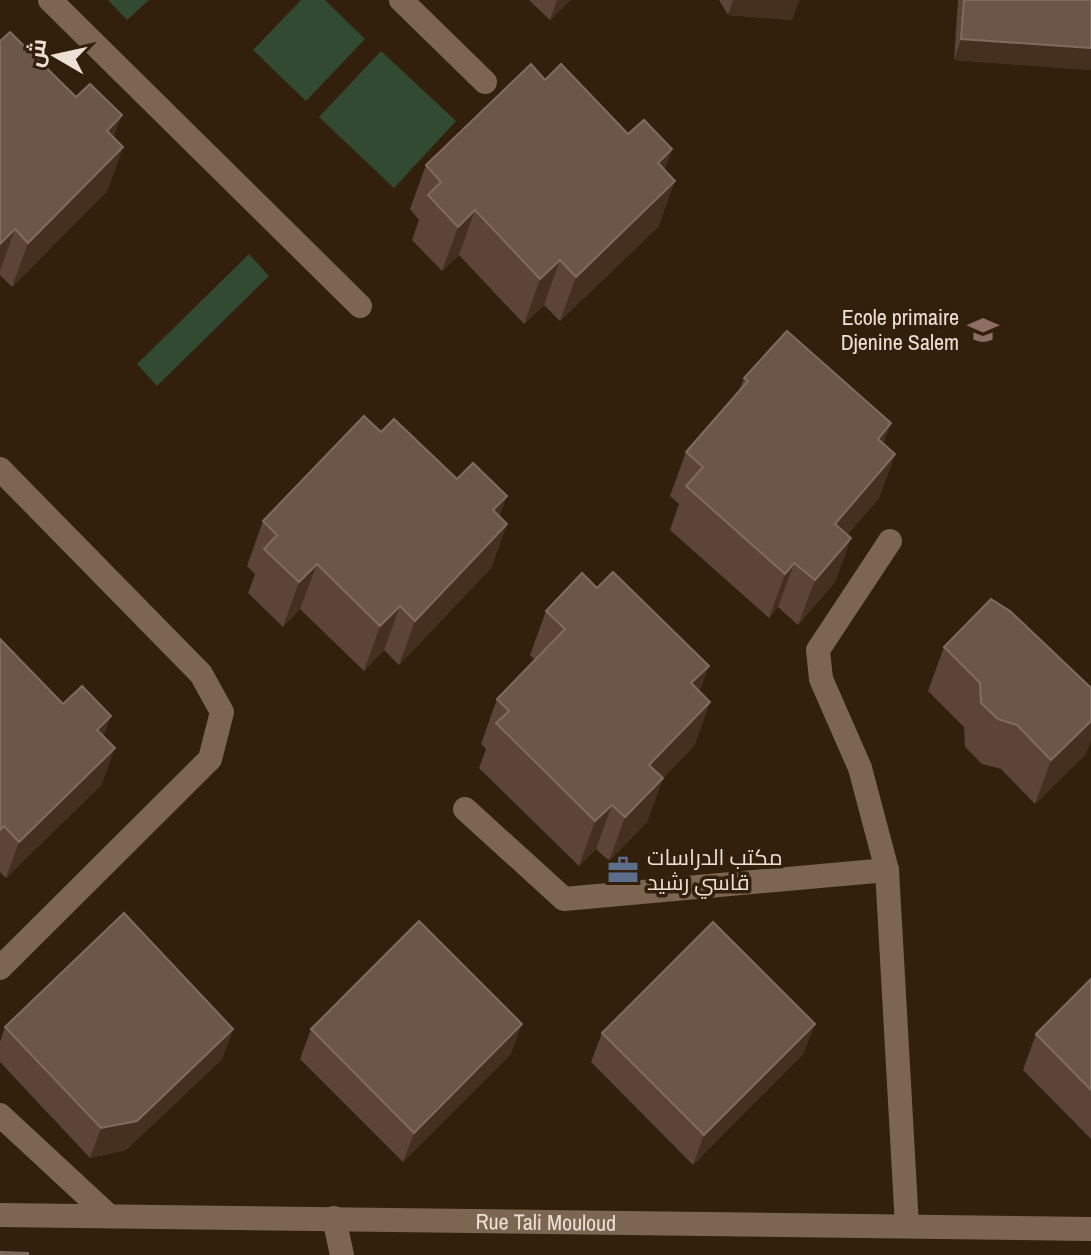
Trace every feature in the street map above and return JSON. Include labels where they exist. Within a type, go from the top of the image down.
[{"type":"street","points":[[50,0],[360,306]]},
{"type":"street","points":[[401,0],[485,82]]},
{"type":"street","points":[[1,964],[210,759],[222,712],[201,674],[2,477]]},
{"type":"street","points":[[890,541],[818,650],[821,679],[860,768],[887,870],[907,1226]]},
{"type":"street","points":[[465,809],[564,899],[887,870]]},
{"type":"street","points":[[0,1115],[109,1216]]},
{"type":"street","name":"Rue Tali Mouloud","points":[[0,1215],[1091,1229]]},
{"type":"street","points":[[334,1218],[342,1255]]},
{"type":"green space","points":[[108,0],[149,0],[127,20]]},
{"type":"green space","points":[[301,0],[325,0],[365,39],[306,101],[253,50]]},
{"type":"green space","points":[[381,51],[456,121],[394,188],[319,117]]},
{"type":"green space","points":[[249,254],[269,276],[157,386],[137,364]]},
{"type":"building","points":[[964,0],[1091,0],[1091,48],[961,39]]},
{"type":"building","points":[[10,32],[76,97],[90,84],[122,115],[107,131],[123,147],[28,243],[15,229],[0,244],[0,41]]},
{"type":"building","points":[[531,64],[545,80],[561,64],[628,134],[644,120],[672,149],[658,163],[675,181],[576,277],[560,260],[540,279],[475,210],[458,227],[428,195],[441,182],[426,165]]},
{"type":"building","points":[[787,331],[891,423],[878,439],[895,454],[835,524],[851,538],[815,580],[794,563],[785,574],[686,486],[703,467],[686,452],[748,381],[744,378]]},
{"type":"building","points":[[364,416],[381,432],[394,419],[457,479],[473,463],[507,496],[493,510],[507,524],[415,621],[400,606],[380,626],[317,564],[299,582],[264,549],[277,535],[263,521]]},
{"type":"building","points":[[613,572],[709,666],[691,683],[710,702],[649,765],[663,778],[625,817],[612,805],[595,821],[496,723],[509,711],[497,699],[565,629],[546,611],[582,573],[597,588]]},
{"type":"building","points":[[991,599],[1010,611],[1091,688],[1091,721],[1051,760],[1017,725],[998,719],[981,703],[980,683],[944,647]]},
{"type":"building","points":[[0,639],[63,704],[82,686],[111,716],[97,730],[115,748],[19,842],[4,826],[0,830]]},
{"type":"building","points":[[124,913],[233,1029],[137,1121],[101,1128],[5,1027]]},
{"type":"building","points":[[419,921],[522,1024],[414,1133],[311,1029]]},
{"type":"building","points":[[713,922],[815,1024],[704,1135],[602,1033]]},
{"type":"building","points":[[1091,979],[1091,1090],[1036,1034]]},
{"type":"building","points":[[0,1252],[28,1253],[28,1255],[0,1255]]},
{"type":"place","name":"Ecole primaire Djenine Salem","points":[[983,330]]},
{"type":"place","name":"مكتب الدراسات قاسي رشيد","points":[[623,870]]}]
